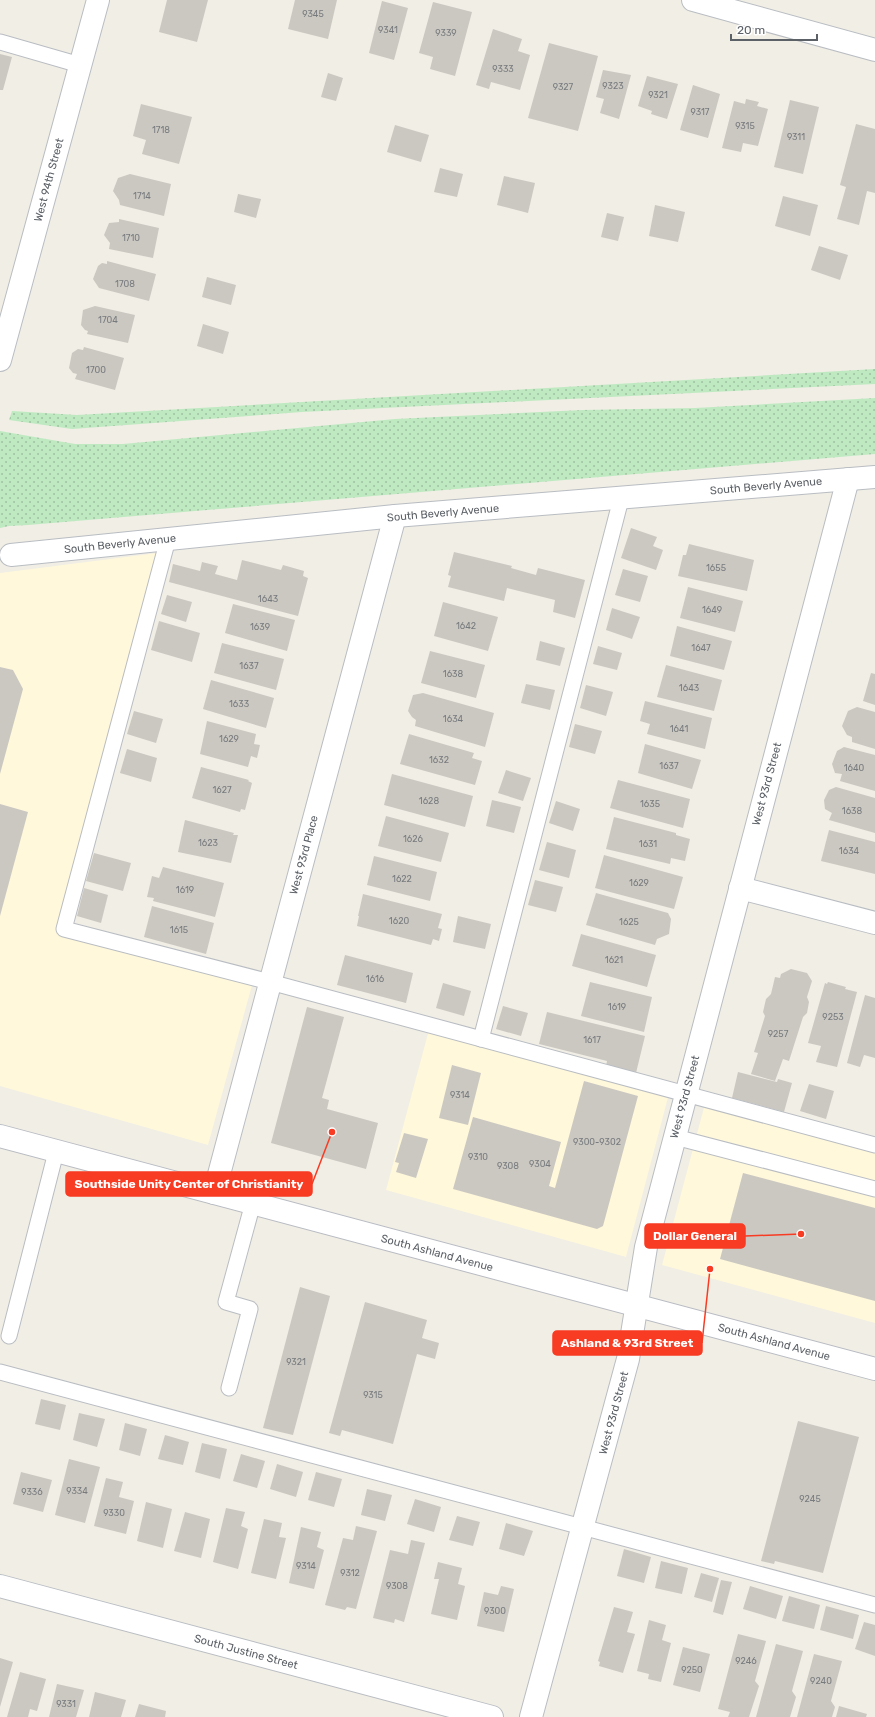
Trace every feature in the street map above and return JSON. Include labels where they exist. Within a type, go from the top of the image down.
[{"type":"street","name":"West 94th Street","points":[[0,360],[98,0]]},
{"type":"street","points":[[693,0],[875,50]]},
{"type":"street","name":"South Beverly Avenue","points":[[11,555],[395,516],[875,477]]},
{"type":"street","name":"West 93rd Street","points":[[531,1717],[628,1359],[646,1247],[848,479]]},
{"type":"street","name":"West 93rd Place","points":[[214,1193],[395,516]]},
{"type":"street","points":[[740,888],[875,923]]},
{"type":"street","name":"South Ashland Avenue","points":[[0,1136],[875,1369]]},
{"type":"street","name":"South Justine Street","points":[[0,1586],[492,1717]]},
{"type":"lane","points":[[0,42],[80,65]]},
{"type":"lane","points":[[481,1039],[621,498]]},
{"type":"lane","points":[[168,539],[64,929],[270,982],[875,1145]]},
{"type":"lane","points":[[675,1136],[875,1189]]},
{"type":"lane","points":[[9,1336],[56,1152]]},
{"type":"lane","points":[[229,1388],[250,1309],[226,1302],[253,1204]]},
{"type":"lane","points":[[0,1372],[875,1604]]},
{"type":"shaded area","points":[[165,552],[64,928],[254,978],[208,1145],[0,1086],[0,573]]},
{"type":"shaded area","points":[[430,1026],[670,1090],[626,1257],[386,1190]]},
{"type":"shaded area","points":[[706,1100],[875,1145],[875,1323],[662,1265]]},
{"type":"green space","points":[[875,369],[875,384],[302,412],[72,429],[9,420],[12,411],[77,415]]},
{"type":"green space","points":[[875,398],[875,454],[9,526],[0,528],[0,431],[75,444],[123,444],[395,419],[583,410],[695,408]]},
{"type":"building","points":[[167,0],[208,0],[197,42],[159,32]]},
{"type":"building","points":[[295,0],[337,0],[328,39],[288,29]]},
{"type":"building","points":[[382,1],[408,8],[394,60],[369,53]]},
{"type":"building","points":[[433,2],[472,12],[455,76],[430,69],[433,57],[419,53]]},
{"type":"building","points":[[493,29],[522,39],[518,51],[530,55],[520,90],[491,82],[489,89],[476,85]]},
{"type":"building","points":[[549,43],[598,56],[578,131],[528,118]]},
{"type":"building","points":[[0,54],[12,57],[3,90],[0,90]]},
{"type":"building","points":[[603,70],[631,75],[619,119],[600,113],[604,99],[596,97]]},
{"type":"building","points":[[328,73],[343,78],[336,101],[321,97]]},
{"type":"building","points":[[647,76],[678,84],[667,119],[651,114],[652,111],[638,106]]},
{"type":"building","points":[[693,85],[720,94],[708,138],[680,130]]},
{"type":"building","points":[[746,99],[759,102],[757,106],[768,109],[758,146],[743,143],[741,152],[722,148],[734,101],[745,104]]},
{"type":"building","points":[[790,100],[819,107],[803,174],[774,167]]},
{"type":"building","points":[[141,104],[192,117],[179,164],[142,154],[146,140],[133,136]]},
{"type":"building","points":[[856,124],[875,129],[875,193],[867,191],[859,225],[837,219],[846,187],[840,185]]},
{"type":"building","points":[[395,125],[429,135],[421,162],[387,152]]},
{"type":"building","points":[[440,168],[463,174],[457,197],[434,192]]},
{"type":"building","points":[[130,174],[171,184],[164,216],[120,205],[119,200],[113,191],[118,178]]},
{"type":"building","points":[[504,176],[535,183],[528,213],[497,205]]},
{"type":"building","points":[[238,194],[261,199],[256,218],[234,212]]},
{"type":"building","points":[[783,196],[818,205],[810,236],[775,226]]},
{"type":"building","points":[[655,205],[685,212],[678,242],[649,236]]},
{"type":"building","points":[[607,213],[624,217],[618,241],[601,237]]},
{"type":"building","points":[[119,219],[159,228],[153,258],[109,249],[110,243],[104,235],[109,223],[119,222]]},
{"type":"building","points":[[819,246],[848,255],[840,280],[811,270]]},
{"type":"building","points":[[107,261],[156,274],[149,301],[99,288],[93,279],[98,266],[102,263],[107,264]]},
{"type":"building","points":[[207,277],[236,285],[231,305],[202,297]]},
{"type":"building","points":[[95,306],[135,315],[128,343],[87,334],[88,331],[81,325],[83,310]]},
{"type":"building","points":[[203,324],[229,332],[223,354],[197,346]]},
{"type":"building","points":[[84,347],[124,358],[115,390],[75,379],[77,374],[73,373],[69,368],[72,353],[78,349],[83,350]]},
{"type":"building","points":[[631,528],[657,537],[653,546],[663,550],[656,570],[621,558]]},
{"type":"building","points":[[689,544],[754,560],[747,591],[678,576],[683,555],[686,555]]},
{"type":"building","points":[[454,552],[512,566],[511,568],[536,575],[538,568],[585,580],[575,618],[553,612],[555,600],[507,588],[504,601],[448,587],[451,576],[448,575]]},
{"type":"building","points":[[242,560],[281,570],[283,565],[304,571],[303,576],[308,578],[298,616],[169,582],[173,564],[200,571],[202,562],[218,566],[215,574],[237,580]]},
{"type":"building","points":[[623,569],[648,576],[640,602],[615,595]]},
{"type":"building","points":[[688,587],[743,601],[735,632],[680,618]]},
{"type":"building","points":[[167,595],[192,602],[186,622],[161,614]]},
{"type":"building","points":[[443,602],[498,617],[488,651],[434,636]]},
{"type":"building","points":[[233,604],[295,620],[287,651],[225,633]]},
{"type":"building","points":[[612,608],[640,617],[632,639],[606,630]]},
{"type":"building","points":[[159,621],[200,633],[192,662],[151,650]]},
{"type":"building","points":[[677,626],[732,641],[724,670],[670,656]]},
{"type":"building","points":[[540,641],[565,648],[560,666],[536,660]]},
{"type":"building","points":[[222,643],[284,659],[276,690],[214,673]]},
{"type":"building","points":[[598,646],[622,653],[617,670],[593,664]]},
{"type":"building","points":[[430,651],[485,665],[476,698],[421,683]]},
{"type":"building","points":[[666,665],[722,680],[714,711],[657,697]]},
{"type":"building","points":[[0,667],[13,670],[23,689],[0,774]]},
{"type":"building","points":[[871,673],[875,674],[875,705],[863,701]]},
{"type":"building","points":[[211,680],[274,698],[266,728],[203,709]]},
{"type":"building","points":[[526,684],[555,690],[550,710],[521,703]]},
{"type":"building","points":[[586,685],[613,692],[606,716],[580,708]]},
{"type":"building","points":[[423,693],[494,713],[485,747],[415,726],[416,720],[408,711],[413,695]]},
{"type":"building","points":[[645,701],[712,718],[705,749],[647,734],[650,724],[640,721]]},
{"type":"building","points":[[857,707],[875,712],[875,749],[852,742],[852,737],[847,735],[842,726],[848,711]]},
{"type":"building","points":[[134,711],[163,719],[156,743],[127,734]]},
{"type":"building","points":[[207,721],[256,734],[254,744],[260,745],[257,758],[251,756],[248,767],[200,754]]},
{"type":"building","points":[[575,724],[602,731],[595,754],[569,747]]},
{"type":"building","points":[[409,734],[474,753],[472,758],[482,761],[475,785],[400,764]]},
{"type":"building","points":[[645,744],[701,760],[692,789],[638,773]]},
{"type":"building","points":[[844,747],[875,755],[875,791],[840,781],[842,774],[835,773],[832,764],[837,751]]},
{"type":"building","points":[[127,749],[157,758],[151,782],[120,773]]},
{"type":"building","points":[[201,767],[249,780],[248,781],[252,783],[245,810],[241,809],[240,812],[192,798]]},
{"type":"building","points":[[506,770],[531,778],[523,801],[498,793]]},
{"type":"building","points":[[392,774],[473,796],[465,827],[384,805]]},
{"type":"building","points":[[618,780],[690,799],[683,828],[610,808]]},
{"type":"building","points":[[836,787],[875,798],[875,833],[829,820],[832,813],[825,809],[824,800],[829,790]]},
{"type":"building","points":[[492,800],[521,807],[514,833],[486,826]]},
{"type":"building","points":[[556,801],[580,809],[573,831],[549,823]]},
{"type":"building","points":[[0,804],[28,812],[0,916]]},
{"type":"building","points":[[386,816],[449,833],[441,862],[378,846]]},
{"type":"building","points":[[614,817],[676,833],[676,835],[690,839],[685,861],[671,858],[670,864],[606,849]]},
{"type":"building","points":[[185,820],[234,833],[233,835],[238,835],[231,863],[178,852]]},
{"type":"building","points":[[829,830],[875,842],[875,874],[821,861]]},
{"type":"building","points":[[547,842],[576,850],[569,878],[539,870]]},
{"type":"building","points":[[94,853],[131,863],[123,891],[86,881]]},
{"type":"building","points":[[604,855],[683,877],[674,909],[595,888]]},
{"type":"building","points":[[374,856],[437,872],[430,901],[367,885]]},
{"type":"building","points":[[163,867],[224,883],[215,917],[153,901],[154,898],[147,897],[152,876],[159,878]]},
{"type":"building","points":[[535,880],[563,887],[556,912],[528,905]]},
{"type":"building","points":[[84,888],[108,895],[101,923],[77,916]]},
{"type":"building","points":[[596,893],[668,913],[671,919],[669,934],[657,939],[655,945],[586,925]]},
{"type":"building","points":[[363,894],[442,914],[438,928],[442,929],[439,941],[433,939],[431,945],[357,926]]},
{"type":"building","points":[[152,906],[214,923],[206,954],[144,937]]},
{"type":"building","points":[[458,916],[491,924],[485,949],[453,942]]},
{"type":"building","points":[[581,934],[656,955],[647,987],[572,966]]},
{"type":"building","points":[[345,955],[413,973],[406,1003],[337,985]]},
{"type":"building","points":[[791,969],[807,973],[812,981],[807,997],[809,1002],[807,1013],[803,1017],[789,1061],[783,1059],[775,1081],[751,1074],[758,1053],[754,1052],[765,1016],[763,1012],[766,999],[771,994],[775,977],[780,978],[781,974]]},
{"type":"building","points":[[590,982],[652,997],[644,1032],[581,1016]]},
{"type":"building","points":[[828,982],[857,992],[837,1067],[816,1062],[821,1046],[808,1043],[825,983],[827,984]]},
{"type":"building","points":[[443,983],[471,991],[464,1016],[436,1008]]},
{"type":"building","points":[[865,995],[875,998],[875,1058],[864,1055],[860,1067],[847,1063]]},
{"type":"building","points":[[503,1006],[528,1013],[521,1036],[496,1029]]},
{"type":"building","points":[[307,1007],[344,1017],[322,1098],[329,1100],[327,1109],[378,1123],[366,1169],[271,1143]]},
{"type":"building","points":[[547,1012],[645,1036],[636,1073],[606,1066],[607,1061],[539,1044]]},
{"type":"building","points":[[452,1065],[481,1073],[468,1125],[439,1118]]},
{"type":"building","points":[[738,1072],[777,1082],[778,1079],[792,1083],[784,1112],[732,1098]]},
{"type":"building","points":[[584,1081],[638,1096],[603,1226],[597,1229],[453,1189],[473,1117],[561,1142],[549,1186],[555,1188]]},
{"type":"building","points":[[809,1084],[834,1091],[826,1119],[800,1111]]},
{"type":"building","points":[[404,1133],[428,1139],[416,1178],[396,1172],[399,1163],[395,1162]]},
{"type":"building","points":[[743,1173],[875,1208],[875,1301],[720,1259]]},
{"type":"building","points":[[300,1287],[330,1296],[293,1435],[263,1428]]},
{"type":"building","points":[[365,1302],[427,1320],[422,1338],[439,1343],[435,1359],[417,1354],[393,1444],[342,1430],[340,1436],[329,1433]]},
{"type":"building","points":[[41,1399],[66,1405],[60,1430],[35,1424]]},
{"type":"building","points":[[79,1413],[105,1419],[97,1447],[73,1440]]},
{"type":"building","points":[[798,1421],[859,1437],[823,1573],[775,1561],[774,1564],[761,1561]]},
{"type":"building","points":[[125,1423],[147,1429],[140,1456],[119,1450]]},
{"type":"building","points":[[165,1435],[189,1442],[183,1465],[158,1459]]},
{"type":"building","points":[[202,1443],[227,1449],[220,1479],[195,1472]]},
{"type":"building","points":[[241,1454],[265,1461],[257,1488],[233,1481]]},
{"type":"building","points":[[69,1459],[100,1467],[85,1523],[55,1515]]},
{"type":"building","points":[[277,1464],[303,1472],[296,1497],[270,1489]]},
{"type":"building","points":[[21,1472],[52,1480],[43,1512],[13,1504]]},
{"type":"building","points":[[316,1472],[342,1479],[334,1507],[308,1500]]},
{"type":"building","points":[[106,1478],[123,1482],[119,1497],[134,1501],[126,1534],[94,1526]]},
{"type":"building","points":[[367,1489],[392,1495],[385,1521],[361,1515]]},
{"type":"building","points":[[415,1499],[441,1507],[434,1532],[407,1524]]},
{"type":"building","points":[[146,1502],[172,1509],[163,1548],[137,1541]]},
{"type":"building","points":[[226,1508],[245,1512],[241,1526],[248,1529],[238,1569],[213,1562]]},
{"type":"building","points":[[185,1512],[210,1519],[201,1558],[174,1551]]},
{"type":"building","points":[[457,1516],[480,1522],[473,1546],[449,1540]]},
{"type":"building","points":[[264,1519],[282,1523],[279,1537],[286,1538],[276,1579],[251,1573]]},
{"type":"building","points":[[506,1523],[533,1531],[524,1556],[499,1549]]},
{"type":"building","points":[[356,1526],[377,1531],[356,1609],[347,1607],[345,1610],[325,1605],[343,1538],[353,1540]]},
{"type":"building","points":[[301,1527],[321,1532],[317,1547],[324,1550],[314,1589],[289,1583]]},
{"type":"building","points":[[411,1540],[425,1543],[404,1622],[395,1619],[394,1623],[373,1618],[390,1550],[408,1554]]},
{"type":"building","points":[[624,1549],[651,1557],[644,1583],[617,1576]]},
{"type":"building","points":[[661,1561],[688,1568],[682,1594],[655,1588]]},
{"type":"building","points":[[438,1562],[462,1568],[458,1584],[465,1586],[457,1620],[431,1614],[439,1579],[434,1579]]},
{"type":"building","points":[[701,1573],[719,1578],[712,1602],[694,1597]]},
{"type":"building","points":[[721,1580],[732,1582],[723,1615],[713,1612]]},
{"type":"building","points":[[501,1586],[514,1589],[504,1632],[477,1626],[484,1592],[498,1595]]},
{"type":"building","points":[[750,1586],[783,1596],[776,1619],[743,1609]]},
{"type":"building","points":[[789,1596],[820,1605],[814,1629],[782,1621]]},
{"type":"building","points":[[826,1606],[859,1615],[853,1639],[820,1630]]},
{"type":"building","points":[[614,1607],[633,1612],[627,1632],[635,1634],[623,1673],[599,1666],[600,1662],[598,1661]]},
{"type":"building","points":[[649,1620],[666,1625],[662,1640],[671,1643],[661,1682],[648,1679],[649,1674],[637,1671]]},
{"type":"building","points":[[864,1622],[875,1625],[875,1656],[855,1649]]},
{"type":"building","points":[[738,1634],[766,1641],[755,1681],[759,1686],[749,1717],[728,1717],[730,1712],[718,1709]]},
{"type":"building","points":[[776,1644],[803,1651],[792,1691],[796,1697],[790,1717],[756,1717]]},
{"type":"building","points":[[683,1647],[710,1654],[700,1692],[673,1685]]},
{"type":"building","points":[[814,1654],[842,1661],[831,1701],[835,1707],[832,1717],[797,1717]]},
{"type":"building","points":[[0,1658],[13,1662],[0,1707]]},
{"type":"building","points":[[20,1672],[46,1679],[37,1711],[30,1709],[28,1717],[7,1717]]},
{"type":"building","points":[[57,1684],[84,1690],[76,1717],[49,1717]]},
{"type":"building","points":[[95,1692],[126,1700],[121,1717],[89,1717]]},
{"type":"building","points":[[139,1704],[166,1711],[165,1717],[135,1717]]},
{"type":"building","points":[[839,1706],[867,1714],[866,1717],[836,1717]]},
{"type":"place","name":"Southside Unity Center of Christianity","points":[[332,1132]]},
{"type":"place","name":"Dollar General","points":[[801,1234]]},
{"type":"place","name":"Ashland & 93rd Street","points":[[710,1269]]}]
